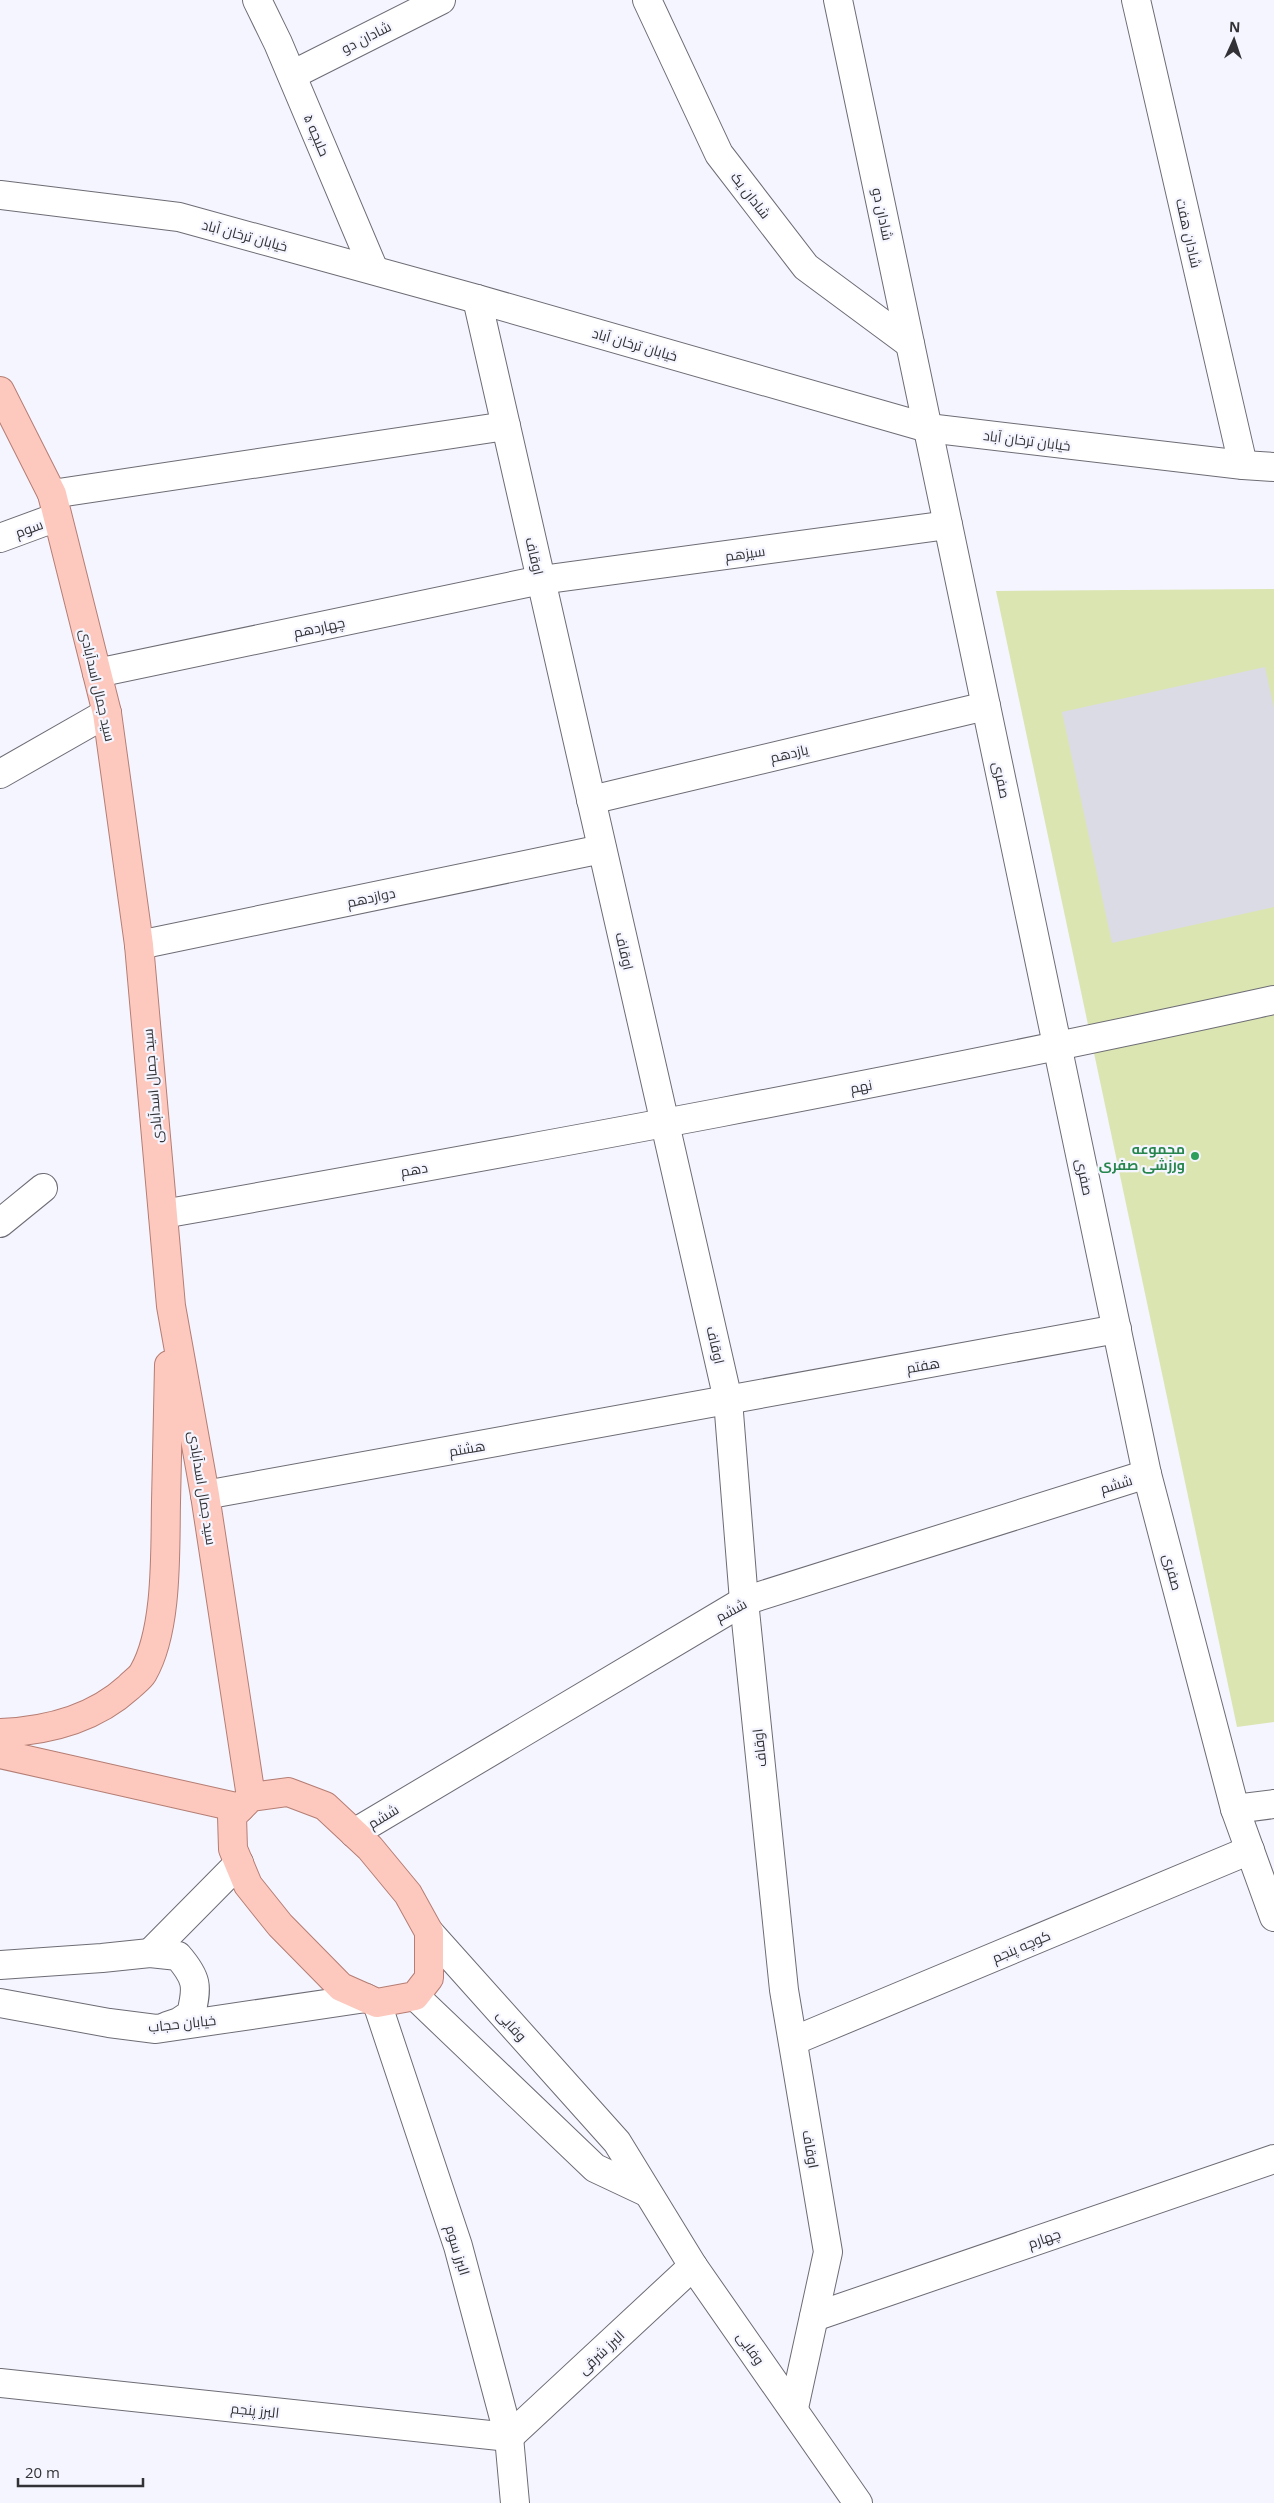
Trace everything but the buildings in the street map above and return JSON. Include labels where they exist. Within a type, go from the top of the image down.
[{"type":"main road","name":"سید جمال اسدآبادی","points":[[0,391],[54,506],[107,713],[139,945],[171,1306],[206,1495],[245,1802]]},
{"type":"main road","points":[[0,1733],[28,1732],[77,1719],[120,1695],[142,1675],[153,1650],[161,1606],[165,1550],[171,1306]]},
{"type":"main road","points":[[0,1754],[245,1802],[288,1792],[325,1806],[370,1848],[408,1894],[429,1932],[429,1978],[415,1996],[371,2000],[341,1987],[280,1925],[248,1885],[233,1849],[232,1816],[245,1802]]},
{"type":"street","name":"حلبچه ۵","points":[[257,0],[292,75],[374,270]]},
{"type":"street","name":"شادان دو","points":[[292,75],[441,0]]},
{"type":"street","name":"شادان یک","points":[[647,0],[719,154],[806,267],[910,344]]},
{"type":"street","name":"شادان دو","points":[[838,0],[928,428]]},
{"type":"street","name":"شادان هفت","points":[[1136,0],[1243,465]]},
{"type":"street","name":"خیابان ترخان آباد","points":[[0,195],[179,217],[477,299],[928,428],[1274,467]]},
{"type":"street","name":"اوقاف","points":[[477,299],[728,1400],[744,1601],[784,1990],[828,2252],[794,2408]]},
{"type":"street","name":"سوم","points":[[0,538],[54,506],[506,426]]},
{"type":"street","name":"صفری","points":[[928,428],[1147,1474],[1235,1809],[1274,1917]]},
{"type":"street","name":"سیزهم","points":[[541,580],[948,525]]},
{"type":"street","name":"چهاردهم","points":[[97,673],[541,580]]},
{"type":"street","name":"یازدهم","points":[[591,800],[986,706]]},
{"type":"street","points":[[0,774],[107,713]]},
{"type":"street","name":"دوازدهم","points":[[139,945],[602,849]]},
{"type":"street","name":"نهم","points":[[665,1125],[1058,1048],[1274,1000]]},
{"type":"street","name":"دهم","points":[[162,1214],[665,1125]]},
{"type":"street","points":[[0,1223],[43,1188]]},
{"type":"street","name":"هفتم","points":[[728,1400],[1117,1329]]},
{"type":"street","name":"هشتم","points":[[206,1495],[728,1400]]},
{"type":"street","name":"ششم","points":[[354,1833],[744,1601],[1147,1474]]},
{"type":"street","points":[[1235,1809],[1274,1804]]},
{"type":"street","name":"کوچه پنجم","points":[[793,2041],[1250,1850]]},
{"type":"street","points":[[150,1952],[239,1863]]},
{"type":"street","name":"وفایی","points":[[429,1932],[617,2142],[693,2266],[794,2408],[858,2503]]},
{"type":"street","points":[[0,1965],[102,1958],[150,1952],[178,1956],[191,1971],[197,1991],[191,2014],[179,2022],[156,2029]]},
{"type":"street","points":[[415,1996],[595,2168],[646,2192]]},
{"type":"street","name":"خیابان حجاب","points":[[0,2002],[109,2023],[156,2029],[371,2000]]},
{"type":"street","name":"البرز سوم","points":[[371,2000],[458,2246],[509,2437],[515,2503]]},
{"type":"street","name":"چهارم","points":[[814,2317],[1274,2160]]},
{"type":"street","name":"البرز شرقی","points":[[509,2437],[693,2266]]},
{"type":"street","name":"البرز پنجم","points":[[0,2383],[509,2437]]},
{"type":"green space","name":"مجموعه ورزشی صفری","points":[[1274,589],[1274,1722],[1237,1727],[996,591]]},
{"type":"place","name":"مجموعه ورزشی صفری","points":[[1195,1156]]}]
